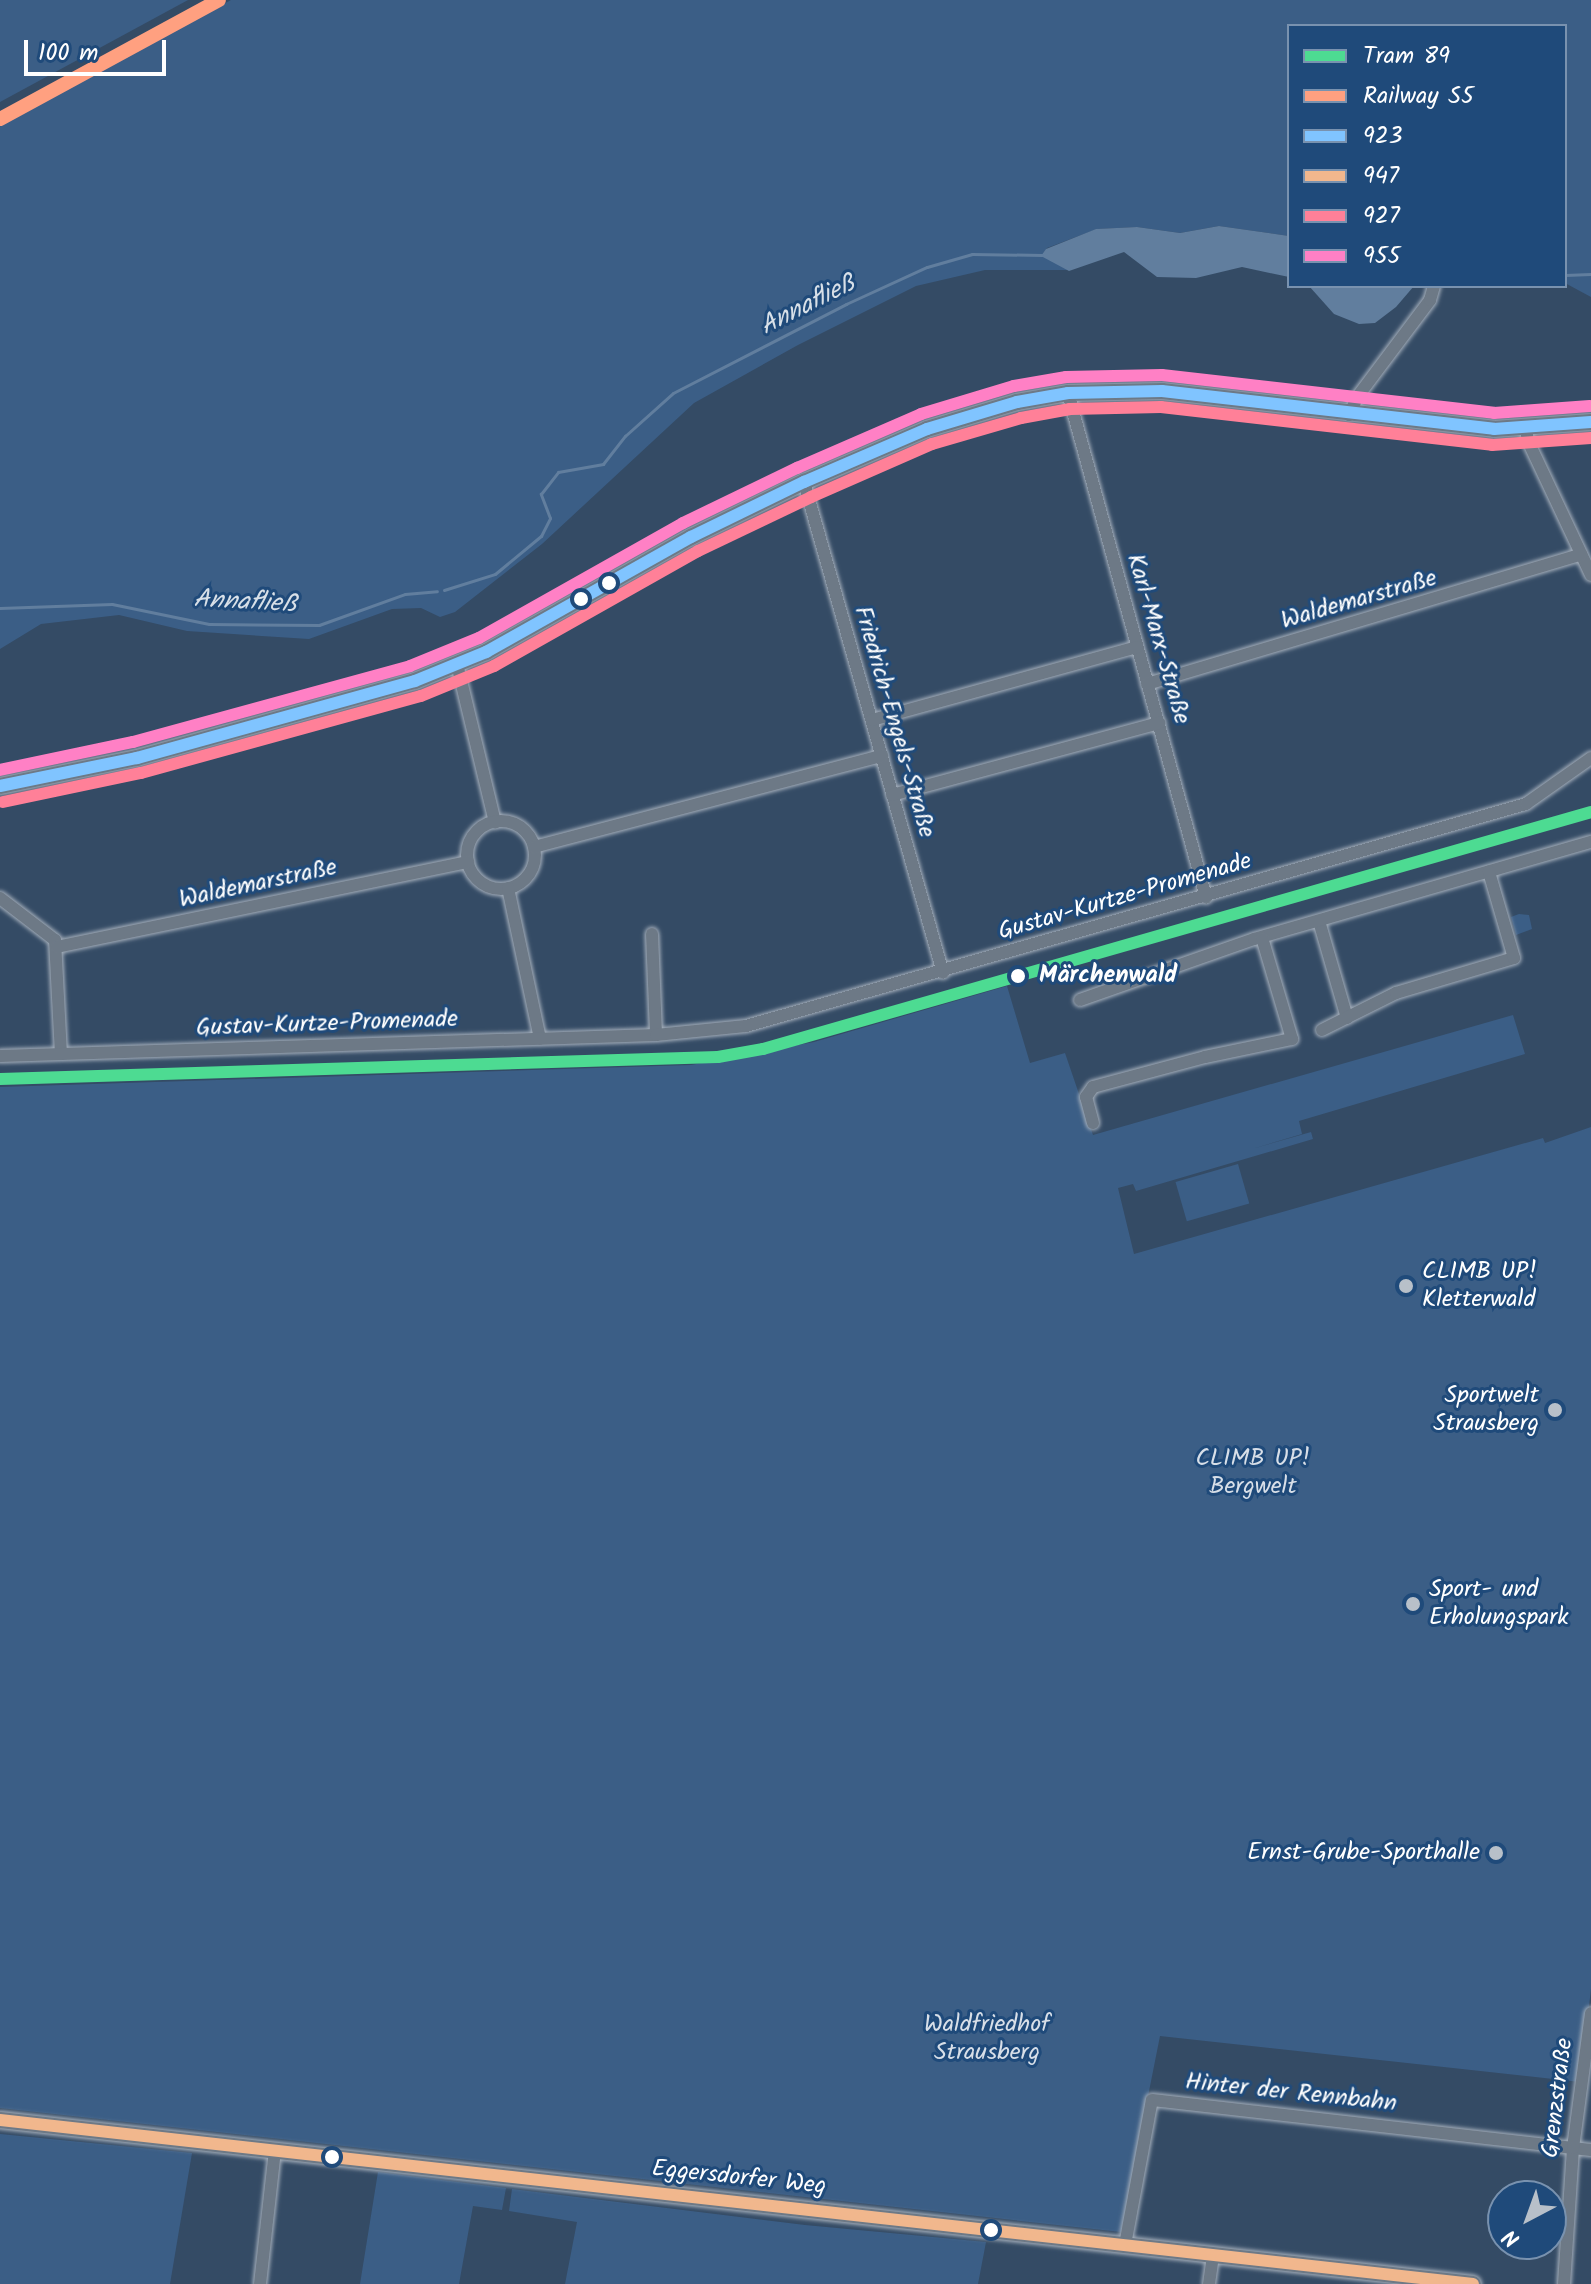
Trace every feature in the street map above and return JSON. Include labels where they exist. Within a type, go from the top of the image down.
[{"type":"main road","points":[[0,786],[137,758],[415,681],[486,652],[691,537],[804,482],[943,424],[1017,402],[1068,393],[1162,391],[1349,415],[1494,429],[1591,422]]},
{"type":"main road","name":"Eggersdorfer Weg","points":[[0,2120],[1213,2255],[1365,2278],[1473,2284]]},
{"type":"street","points":[[1349,415],[1358,396],[1430,300],[1433,288]]},
{"type":"street","name":"Karl-Marx-Straße","points":[[1068,393],[1206,897]]},
{"type":"street","points":[[1526,429],[1528,441],[1591,575]]},
{"type":"street","name":"Friedrich-Engels-Straße","points":[[804,482],[943,973]]},
{"type":"street","name":"Waldemarstraße","points":[[1147,684],[1535,572],[1581,555]]},
{"type":"street","points":[[872,720],[1137,647]]},
{"type":"street","points":[[457,664],[495,822]]},
{"type":"street","points":[[892,795],[1159,723]]},
{"type":"street","points":[[534,847],[882,756]]},
{"type":"street","name":"Gustav-Kurtze-Promenade","points":[[0,1056],[656,1035],[761,1023],[1526,804],[1591,758]]},
{"type":"street","points":[[505,821],[524,830],[534,847],[531,871],[521,882],[508,888],[489,886],[479,881],[468,862],[470,841],[476,832],[495,822],[505,821]]},
{"type":"street","points":[[1080,1000],[1262,938],[1591,842]]},
{"type":"street","name":"Waldemarstraße","points":[[57,947],[468,862]]},
{"type":"street","points":[[1322,1030],[1396,993],[1514,958],[1489,872]]},
{"type":"street","points":[[508,888],[540,1039]]},
{"type":"street","points":[[0,898],[47,931],[57,947],[61,1054]]},
{"type":"street","points":[[1319,921],[1347,1018]]},
{"type":"street","points":[[652,934],[656,1035]]},
{"type":"street","points":[[1093,1123],[1086,1097],[1093,1087],[1205,1057],[1292,1039],[1262,938]]},
{"type":"street","name":"Grenzstraße","points":[[1564,2284],[1573,2148],[1591,2013]]},
{"type":"street","name":"Hinter der Rennbahn","points":[[1125,2245],[1152,2100],[1573,2148]]},
{"type":"street","points":[[1573,2148],[1591,2150]]},
{"type":"street","points":[[260,2284],[275,2151]]},
{"type":"street","points":[[1209,2284],[1213,2255]]},
{"type":"green space","points":[[0,0],[188,0],[0,102]]},
{"type":"green space","points":[[231,0],[1591,0],[1591,297],[1567,284],[1567,24],[1287,24],[1287,236],[1219,226],[1180,233],[1137,227],[1097,229],[1047,248],[1042,255],[1069,270],[985,270],[916,286],[798,345],[694,403],[542,544],[455,612],[440,617],[421,608],[392,609],[309,639],[187,631],[119,615],[41,624],[0,649],[0,125]]},
{"type":"green space","points":[[1529,915],[1532,929],[1516,935],[1511,917]]},
{"type":"green space","name":"Märchenwald","points":[[1007,986],[1030,1063],[1065,1053],[1093,1135],[1513,1015],[1525,1054],[1299,1121],[1302,1134],[1252,1149],[1311,1132],[1313,1139],[1136,1191],[1133,1184],[1118,1188],[1134,1254],[1543,1138],[1545,1143],[1591,1127],[1591,1989],[1580,2082],[1160,2036],[1121,2232],[0,2108],[0,1087],[691,1065],[814,1042]]},
{"type":"green space","points":[[1238,1164],[1249,1203],[1187,1221],[1176,1182]]},
{"type":"green space","points":[[0,2134],[192,2153],[170,2284],[0,2284]]},
{"type":"green space","points":[[378,2172],[506,2188],[502,2210],[473,2206],[459,2284],[360,2284]]},
{"type":"green space","points":[[512,2189],[805,2225],[986,2242],[978,2284],[565,2284],[577,2222],[509,2211]]},
{"type":"shaded area","points":[[1219,226],[1287,236],[1287,277],[1242,267],[1196,278],[1157,277],[1124,252],[1069,271],[1041,256],[1046,249],[1096,229],[1137,227],[1180,233]]},
{"type":"shaded area","points":[[1311,288],[1412,288],[1396,307],[1375,323],[1359,324],[1334,314]]},
{"type":"waterway","name":"Annafließ","points":[[444,590],[495,574],[541,536],[550,518],[541,494],[558,472],[603,464],[625,436],[673,393],[846,304],[927,267],[972,254],[1042,255]]},
{"type":"waterway","name":"Annafließ","points":[[1567,275],[1591,274]]},
{"type":"waterway","name":"Annafließ","points":[[0,608],[112,604],[209,624],[319,625],[405,594],[437,591]]},
{"type":"tram line","name":"89","points":[[0,1079],[718,1057],[763,1049],[1591,812]]},
{"type":"rail line","name":"S5","points":[[0,119],[219,0]]},
{"type":"transit line","name":"955","points":[[0,770],[133,742],[410,666],[479,638],[683,523],[797,468],[921,414],[1014,386],[1066,377],[1162,375],[1494,413],[1590,406]]},
{"type":"transit line","name":"923","points":[[0,786],[137,758],[415,681],[486,652],[691,537],[804,482],[927,429],[1017,402],[1068,393],[1162,391],[1494,429],[1591,422]]},
{"type":"transit line","name":"927","points":[[3,802],[141,773],[421,696],[494,666],[698,551],[811,497],[932,444],[1021,418],[1070,409],[1161,407],[1492,445],[1591,438]]},
{"type":"transit line","name":"947","points":[[0,2120],[1473,2284]]},
{"type":"place","name":"Märchenwald","points":[[1018,976]]},
{"type":"place","name":"CLIMB UP! Kletterwald","points":[[1406,1286]]},
{"type":"place","name":"Sportwelt Strausberg","points":[[1555,1410]]},
{"type":"place","name":"Sport- und Erholungspark","points":[[1413,1604]]},
{"type":"place","name":"Ernst-Grube-Sporthalle","points":[[1496,1853]]},
{"type":"park label","name":"CLIMB UP! Bergwelt","points":[[1253,1473]]},
{"type":"park label","name":"Waldfriedhof Strausberg","points":[[987,2039]]}]
